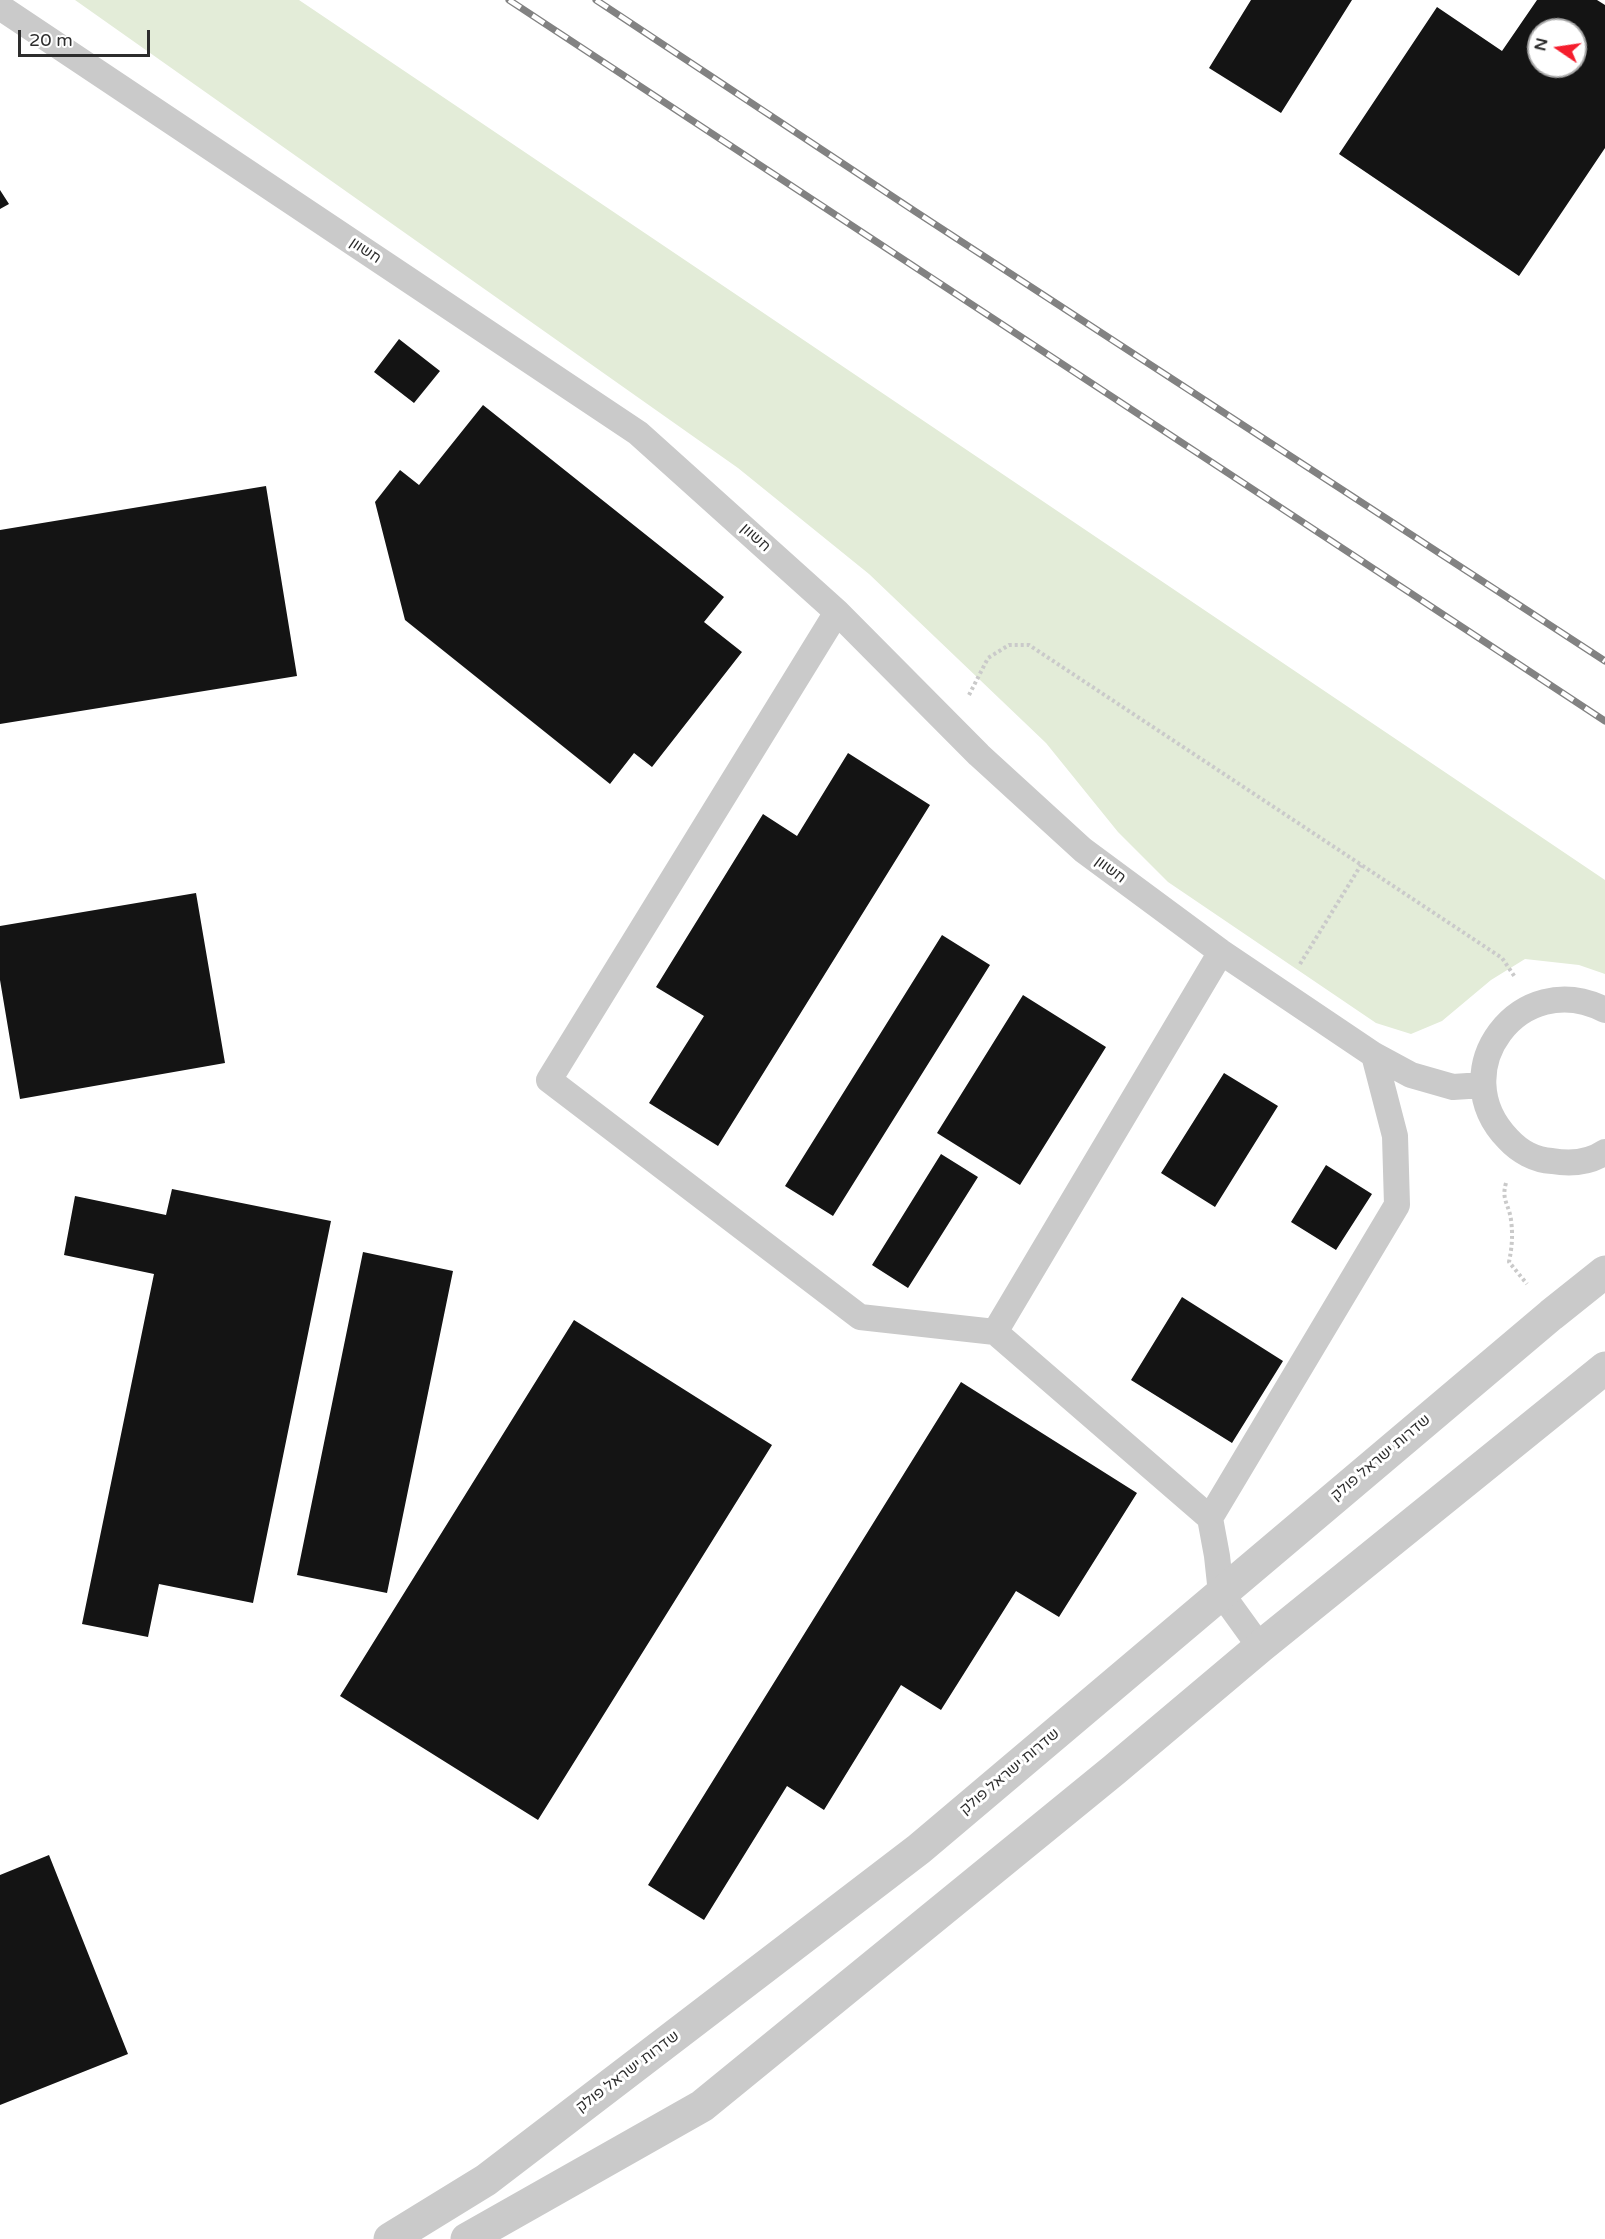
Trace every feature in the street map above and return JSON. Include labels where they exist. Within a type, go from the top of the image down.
[{"type":"street","name":"שדרות ישראל פולק","points":[[390,2239],[486,2180],[920,1849],[1221,1593],[1605,1272]]},
{"type":"street","points":[[467,2239],[702,2106],[1105,1777],[1260,1647],[1605,1368]]},
{"type":"lane","name":"חשוון","points":[[0,7],[638,433],[837,612],[952,729],[1083,850],[1221,952],[1374,1055],[1411,1075],[1453,1088],[1483,1085]]},
{"type":"lane","points":[[837,612],[549,1080],[860,1317],[995,1332],[1210,1518],[1221,1593],[1260,1647]]},
{"type":"lane","points":[[995,1332],[1221,952]]},
{"type":"lane","points":[[1605,1010],[1589,1002],[1566,999],[1545,1001],[1524,1010],[1506,1024],[1493,1042],[1485,1063],[1483,1085],[1487,1107],[1497,1127],[1517,1148],[1543,1160],[1570,1164],[1605,1152]]},
{"type":"lane","points":[[1210,1518],[1397,1205],[1395,1136],[1374,1055]]},
{"type":"path","points":[[952,729],[988,658],[1010,645],[1029,645],[1502,958],[1534,1005]]},
{"type":"path","points":[[1282,993],[1361,865]]},
{"type":"path","points":[[1503,1195],[1511,1216],[1513,1242],[1509,1262],[1533,1292]]},
{"type":"green space","points":[[75,0],[299,0],[1605,880],[1605,974],[1579,965],[1525,959],[1491,980],[1442,1021],[1411,1034],[1376,1023],[1168,882],[1118,832],[1046,743],[869,574],[738,468]]},
{"type":"building","points":[[1251,0],[1352,0],[1281,113],[1209,68]]},
{"type":"building","points":[[1537,0],[1597,0],[1605,5],[1605,148],[1519,276],[1339,154],[1437,7],[1502,51]]},
{"type":"building","points":[[0,190],[9,204],[0,209]]},
{"type":"building","points":[[399,339],[440,371],[414,403],[374,372]]},
{"type":"building","points":[[483,405],[724,597],[704,622],[742,652],[652,767],[634,753],[610,784],[405,620],[375,502],[400,470],[419,485]]},
{"type":"building","points":[[266,486],[297,676],[0,724],[0,530]]},
{"type":"building","points":[[848,753],[930,805],[718,1146],[649,1103],[704,1016],[656,987],[763,814],[797,836]]},
{"type":"building","points":[[196,893],[225,1063],[20,1099],[0,980],[0,926]]},
{"type":"building","points":[[942,935],[990,965],[833,1216],[785,1186]]},
{"type":"building","points":[[1023,995],[1106,1047],[1020,1185],[937,1133]]},
{"type":"building","points":[[1224,1073],[1278,1106],[1215,1207],[1161,1173]]},
{"type":"building","points":[[941,1154],[978,1177],[908,1288],[872,1265]]},
{"type":"building","points":[[1326,1165],[1372,1194],[1336,1250],[1291,1222]]},
{"type":"building","points":[[172,1189],[331,1221],[253,1603],[159,1584],[148,1637],[82,1624],[154,1274],[64,1255],[75,1196],[166,1215]]},
{"type":"building","points":[[363,1252],[453,1271],[387,1593],[297,1575]]},
{"type":"building","points":[[1182,1297],[1283,1361],[1232,1443],[1131,1380]]},
{"type":"building","points":[[574,1320],[772,1445],[538,1820],[340,1696]]},
{"type":"building","points":[[961,1382],[1137,1493],[1059,1617],[1016,1591],[941,1710],[901,1685],[824,1810],[787,1786],[704,1920],[648,1885]]},
{"type":"building","points":[[49,1855],[128,2054],[0,2105],[0,1875]]},
{"type":"railway","points":[[509,0],[1605,721]]},
{"type":"railway","points":[[596,0],[916,212],[1605,661]]}]
